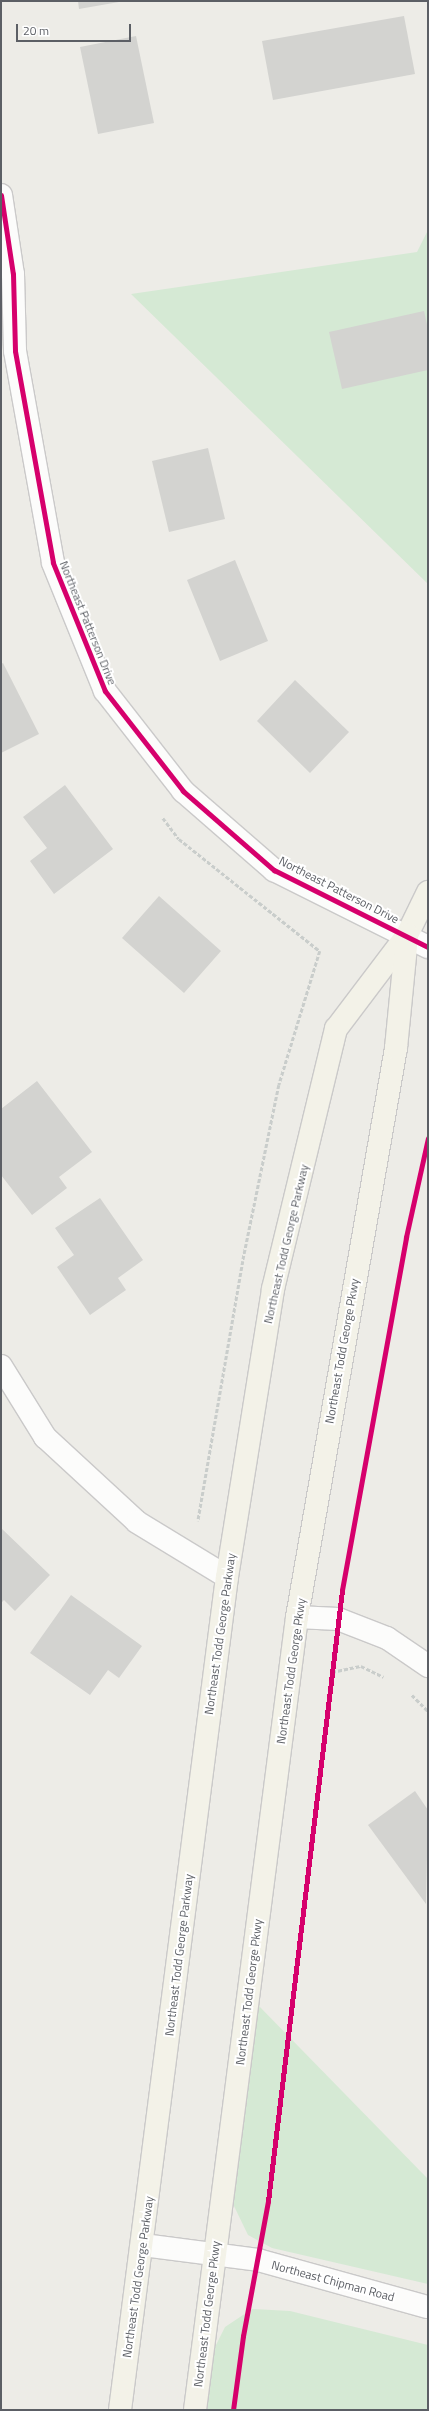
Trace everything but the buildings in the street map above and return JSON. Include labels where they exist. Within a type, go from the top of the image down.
[{"type":"main road","name":"Northeast Todd George Parkway","points":[[120,2410],[143,2245],[227,1577],[274,1289],[336,1029],[407,935],[428,892]]},
{"type":"main road","name":"Northeast Todd George Pkwy","points":[[195,2410],[298,1617],[396,1048],[407,935]]},
{"type":"street","name":"Northeast Patterson Drive","points":[[1,195],[15,351],[53,563],[105,691],[183,791],[274,870],[407,935],[428,947]]},
{"type":"street","points":[[1,1366],[45,1437],[137,1522],[227,1577]]},
{"type":"street","points":[[298,1617],[338,1619],[387,1638],[428,1666]]},
{"type":"street","name":"Northeast Chipman Road","points":[[143,2245],[216,2253],[258,2260],[428,2307]]},
{"type":"path","points":[[161,815],[179,839],[320,951],[278,1093],[243,1261],[193,1556]]},
{"type":"path","points":[[331,1680],[338,1619]]},
{"type":"path","points":[[332,1672],[361,1666],[390,1681]]},
{"type":"path","points":[[410,1693],[428,1711]]},
{"type":"green space","points":[[428,230],[428,584],[131,294],[417,252]]},
{"type":"green space","points":[[258,2005],[428,2179],[428,2284],[272,2248],[248,2235],[233,2204],[230,2168]]},
{"type":"green space","points":[[252,2309],[290,2311],[428,2345],[428,2410],[202,2410],[209,2359],[225,2327]]},
{"type":"cycle path","points":[[1,195],[13,274],[15,351],[53,563],[105,691],[183,791],[274,870],[428,947]]},
{"type":"cycle path","points":[[233,2410],[243,2336],[268,2201],[342,1590],[406,1237],[428,1138]]}]
